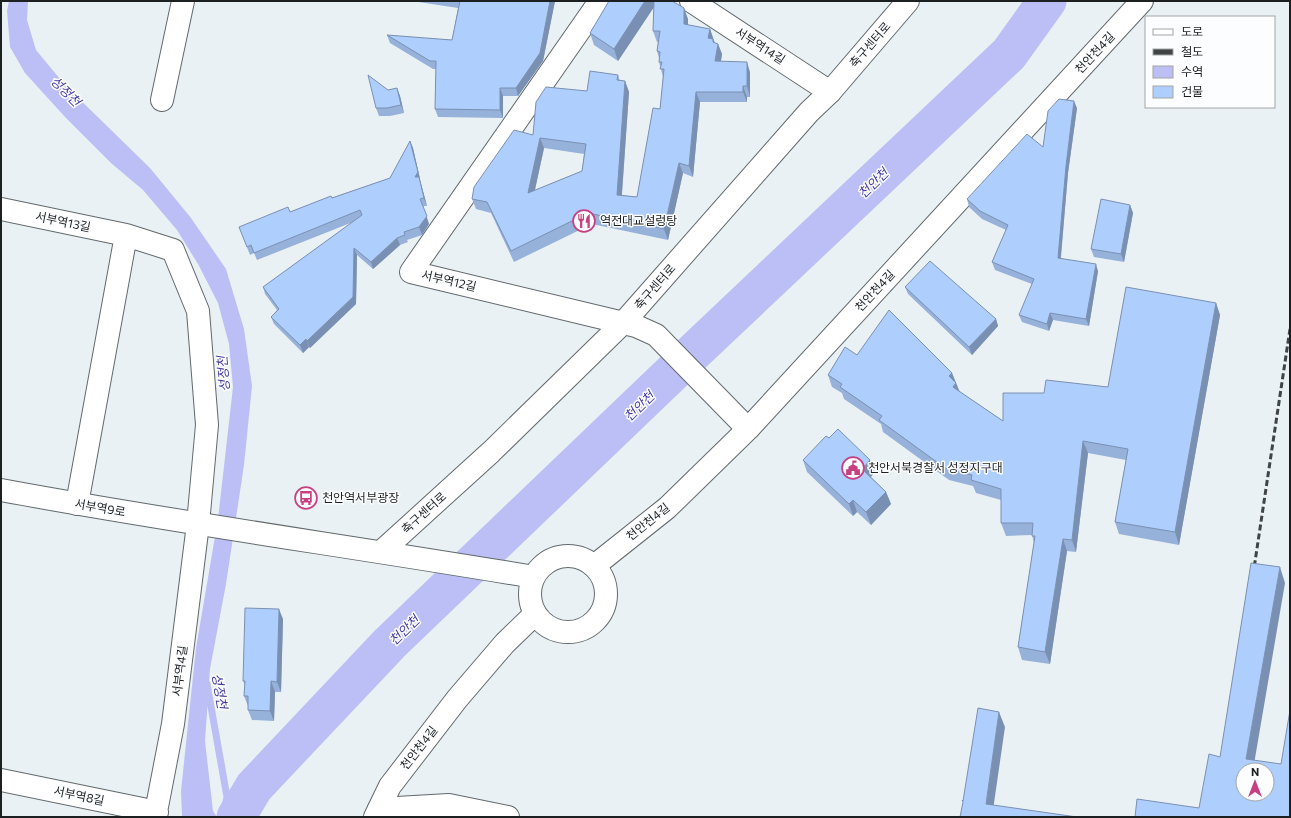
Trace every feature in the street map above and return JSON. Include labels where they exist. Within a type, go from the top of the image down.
[{"type":"street","points":[[162,100],[183,1]]},
{"type":"street","name":"서부역12길","points":[[600,1],[411,272],[624,322],[656,335],[748,429]]},
{"type":"street","name":"서부역14길","points":[[691,1],[830,92]]},
{"type":"street","name":"축구센터로","points":[[388,553],[624,322],[809,112],[830,92],[908,1]]},
{"type":"street","name":"천안천4길","points":[[594,566],[667,508],[748,429],[1142,1]]},
{"type":"street","name":"서부역13길","points":[[1,209],[126,235],[173,250],[198,311],[207,425],[198,524]]},
{"type":"street","points":[[76,504],[126,235]]},
{"type":"street","name":"서부역9로","points":[[1,490],[246,532],[388,553]]},
{"type":"street","name":"서부역4길","points":[[156,814],[173,724],[198,524]]},
{"type":"street","points":[[388,553],[534,577]]},
{"type":"street","points":[[573,556],[594,566],[602,576],[606,588],[606,602],[601,614],[592,624],[581,630],[568,632],[555,630],[544,623],[535,614],[531,602],[530,589],[534,577],[541,568],[550,561],[561,557],[573,556]]},
{"type":"street","name":"천안천4길","points":[[377,813],[390,786],[457,699],[505,643],[535,614]]},
{"type":"street","name":"서부역8길","points":[[1,780],[156,814]]},
{"type":"street","points":[[377,813],[449,805],[508,817]]},
{"type":"water","points":[[9,1],[28,1],[27,20],[36,50],[65,85],[150,168],[191,218],[226,269],[244,329],[252,386],[244,465],[226,584],[210,669],[205,741],[213,811],[217,817],[182,817],[181,791],[196,648],[218,519],[233,387],[229,344],[218,303],[198,264],[177,230],[143,190],[111,163],[66,118],[25,73],[10,47],[7,11]]},
{"type":"building","points":[[460,1],[550,1],[540,53],[516,88],[500,88],[500,110],[435,109],[436,61],[430,61],[387,35],[452,40]]},
{"type":"building","points":[[609,1],[645,1],[614,49],[590,33]]},
{"type":"building","points":[[654,1],[672,1],[684,8],[684,24],[710,29],[708,38],[713,39],[713,42],[718,44],[715,61],[747,62],[747,86],[743,86],[743,92],[696,92],[689,166],[679,163],[664,229],[588,213],[511,251],[487,202],[472,199],[474,187],[514,130],[533,135],[536,102],[546,87],[587,91],[590,71],[618,75],[617,80],[625,81],[617,195],[637,197],[653,108],[660,109],[664,69],[660,69],[662,62],[659,62],[660,52],[657,51],[660,31],[653,31]],"holes":[[[540,138],[586,144],[582,171],[528,193]]]},
{"type":"building","points":[[368,75],[388,90],[397,88],[401,105],[387,108],[376,108]]},
{"type":"building","points":[[1059,99],[1074,101],[1066,166],[1058,258],[1096,264],[1086,319],[1050,313],[1047,324],[1019,315],[1034,279],[992,262],[1008,225],[980,211],[967,199],[1027,134],[1043,147],[1048,111]]},
{"type":"building","points":[[410,141],[418,172],[415,177],[419,177],[424,198],[420,199],[427,216],[419,227],[404,232],[405,235],[397,238],[371,262],[354,248],[353,297],[307,341],[306,339],[300,345],[271,317],[279,309],[263,287],[362,215],[360,210],[254,253],[251,245],[247,247],[239,227],[288,207],[290,212],[331,196],[332,198],[390,178]]},
{"type":"building","points":[[1101,199],[1130,205],[1121,254],[1091,249]]},
{"type":"building","points":[[930,261],[996,319],[969,347],[905,287]]},
{"type":"building","points":[[1126,287],[1216,303],[1175,532],[1115,522],[1128,449],[1083,441],[1072,540],[1063,539],[1045,652],[1018,647],[1035,536],[1032,536],[1033,523],[1001,523],[1001,489],[971,480],[972,475],[945,468],[879,420],[882,416],[840,387],[842,384],[828,375],[845,347],[857,355],[889,310],[952,373],[949,376],[956,383],[953,387],[1003,421],[1003,393],[1044,393],[1046,380],[1108,387]]},
{"type":"building","points":[[838,429],[870,460],[862,469],[886,492],[866,512],[853,500],[849,504],[803,460],[826,436],[829,438]]},
{"type":"building","points":[[1251,563],[1280,567],[1246,759],[1267,762],[1235,762],[1235,802],[1275,802],[1275,763],[1281,764],[1290,710],[1290,817],[1135,817],[1137,799],[1199,808],[1209,754],[1220,757]]},
{"type":"building","points":[[245,608],[279,609],[277,682],[271,681],[270,711],[248,710],[248,696],[244,696]]},
{"type":"building","points":[[978,708],[999,712],[986,804],[1077,817],[960,817]]},
{"type":"waterway","name":"천안천","points":[[236,817],[254,787],[390,643],[698,348],[1009,54],[1047,1]]},
{"type":"waterway","name":"성정천","points":[[207,684],[227,797],[223,817]]},
{"type":"railway","points":[[1253,575],[1290,329]]},
{"type":"place","name":"역전대교설렁탕","points":[[584,221]]},
{"type":"place","name":"천안서북경찰서 성정지구대","points":[[853,468]]},
{"type":"place","name":"천안역서부광장","points":[[306,498]]}]
